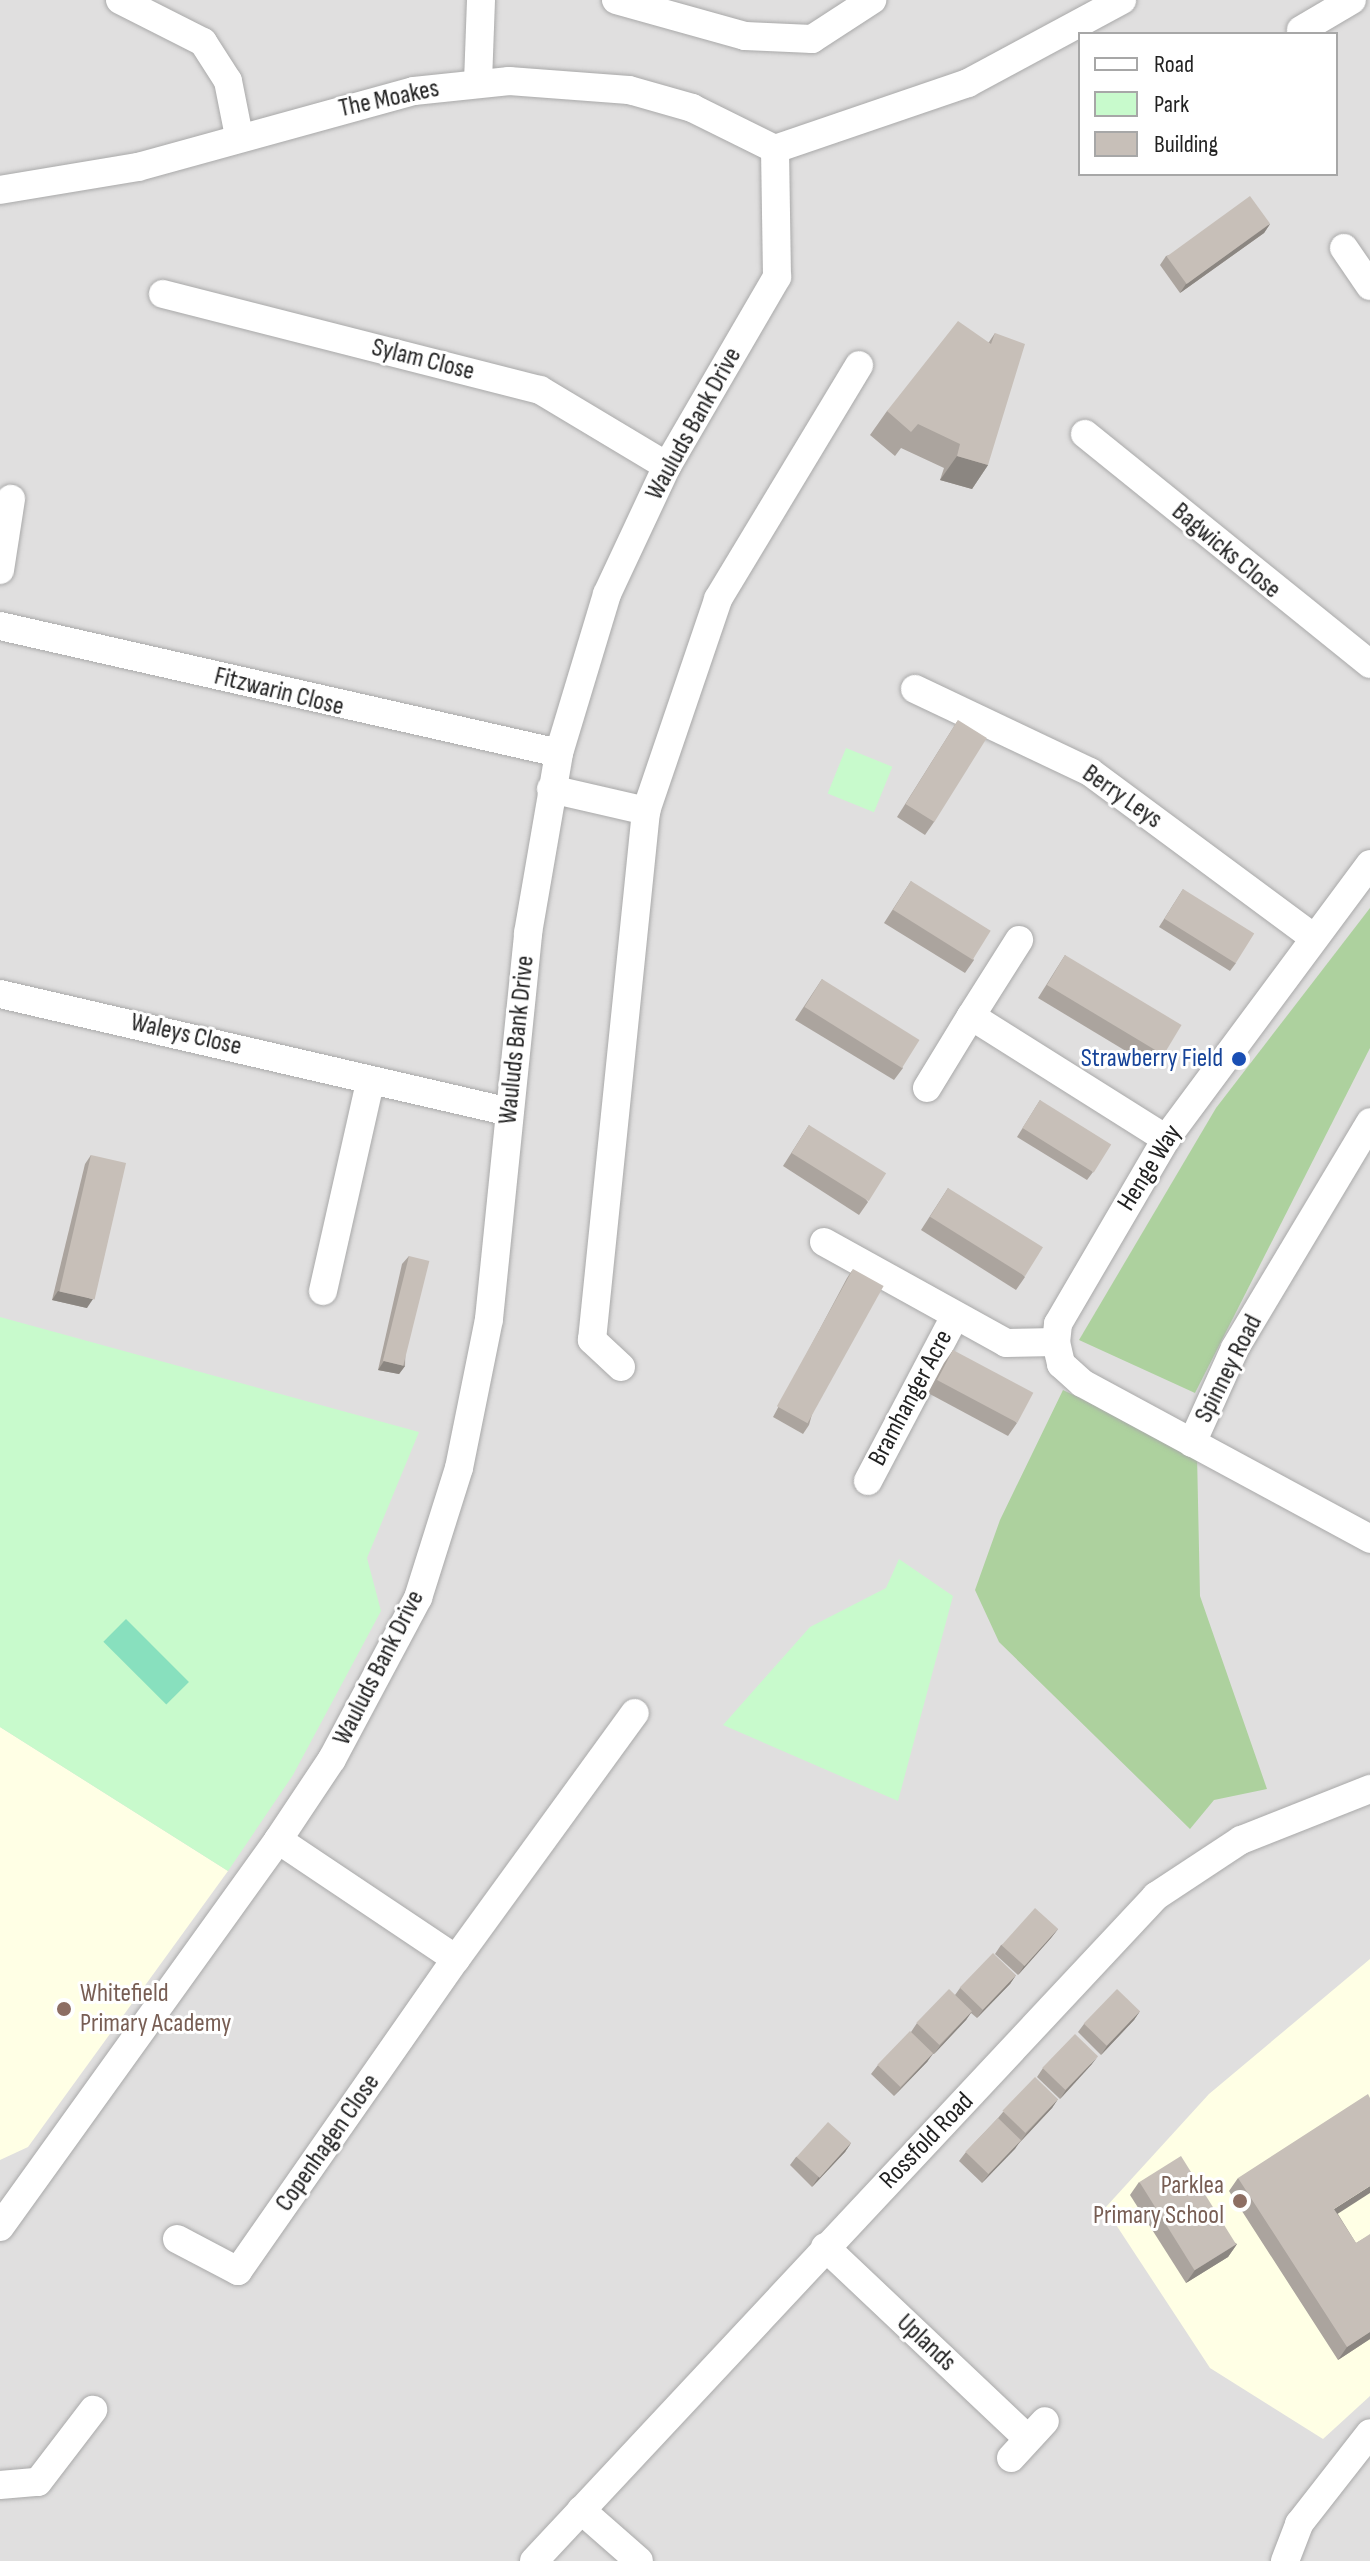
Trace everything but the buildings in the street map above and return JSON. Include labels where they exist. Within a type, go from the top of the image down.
[{"type":"street","points":[[120,0],[203,42],[228,81],[239,136]]},
{"type":"street","points":[[478,82],[481,0]]},
{"type":"street","points":[[616,0],[745,36],[812,39],[872,0]]},
{"type":"street","points":[[775,149],[968,83],[1122,0]]},
{"type":"street","points":[[1301,30],[1352,0]]},
{"type":"street","name":"The Moakes","points":[[0,190],[84,180],[239,136],[478,82],[629,90],[692,108],[775,149]]},
{"type":"street","name":"Wauluds Bank Drive","points":[[0,2227],[278,1840],[332,1759],[418,1598],[459,1468],[489,1319],[510,1112],[551,789],[559,753],[607,594],[667,466],[777,277],[775,149]]},
{"type":"street","points":[[1344,248],[1370,286]]},
{"type":"street","name":"Sylam Close","points":[[163,294],[540,390],[667,466]]},
{"type":"street","points":[[621,1367],[592,1340],[646,811],[718,599],[859,365]]},
{"type":"street","name":"Bagwicks Close","points":[[1085,434],[1370,664]]},
{"type":"street","points":[[0,570],[11,499]]},
{"type":"street","name":"Fitzwarin Close","points":[[0,626],[559,753]]},
{"type":"street","name":"Berry Leys","points":[[915,689],[1090,772],[1312,936]]},
{"type":"street","points":[[551,789],[646,811]]},
{"type":"street","name":"Henge Way","points":[[1056,1342],[1058,1324],[1166,1139],[1312,936],[1370,864]]},
{"type":"street","points":[[927,1088],[1019,940]]},
{"type":"street","name":"Waleys Close","points":[[0,994],[370,1083],[510,1112]]},
{"type":"street","points":[[971,1016],[1166,1139]]},
{"type":"street","points":[[323,1291],[370,1083]]},
{"type":"street","name":"Spinney Road","points":[[1370,1122],[1235,1348],[1192,1443],[1370,1539]]},
{"type":"street","name":"Bramhanger Acre","points":[[824,1242],[1006,1343],[1056,1342]]},
{"type":"street","name":"Bramhanger Acre","points":[[868,1481],[955,1316]]},
{"type":"street","points":[[1056,1342],[1061,1364],[1082,1383],[1192,1443]]},
{"type":"street","name":"Copenhagen Close","points":[[177,2239],[238,2271],[456,1959],[635,1713]]},
{"type":"street","name":"Rossfold Road","points":[[534,2561],[1156,1896],[1241,1840],[1370,1789]]},
{"type":"street","points":[[278,1840],[456,1959]]},
{"type":"street","name":"Uplands","points":[[825,2247],[1028,2440]]},
{"type":"street","points":[[0,2485],[38,2482],[93,2410]]},
{"type":"street","points":[[1285,2561],[1306,2513],[1370,2433]]},
{"type":"street","points":[[581,2510],[639,2561]]},
{"type":"shaded area","points":[[0,0],[1370,0],[1370,2561],[0,2561]]},
{"type":"shaded area","name":"Whitefield Primary Academy","points":[[0,1727],[228,1871],[28,2147],[0,2160]]},
{"type":"shaded area","name":"Parklea Primary School","points":[[1370,1959],[1370,2396],[1323,2439],[1210,2368],[1105,2208],[1209,2094]]},
{"type":"green space","points":[[846,748],[892,767],[874,812],[828,793]]},
{"type":"green space","points":[[1370,908],[1370,1048],[1195,1393],[1079,1340],[1216,1108]]},
{"type":"green space","points":[[0,1317],[419,1432],[367,1558],[381,1611],[293,1775],[228,1871],[0,1727]]},
{"type":"green space","points":[[1063,1390],[1197,1454],[1200,1596],[1267,1789],[1214,1800],[1190,1829],[999,1642],[975,1590],[1000,1520]]},
{"type":"green space","points":[[899,1559],[953,1596],[898,1801],[723,1725],[810,1627],[886,1588]]},
{"type":"green space","points":[[126,1619],[189,1682],[166,1705],[103,1642]]},
{"type":"place","name":"Strawberry Field","points":[[1239,1059]]},
{"type":"place","name":"Whitefield Primary Academy","points":[[64,2009]]},
{"type":"place","name":"Parklea Primary School","points":[[1240,2201]]}]
